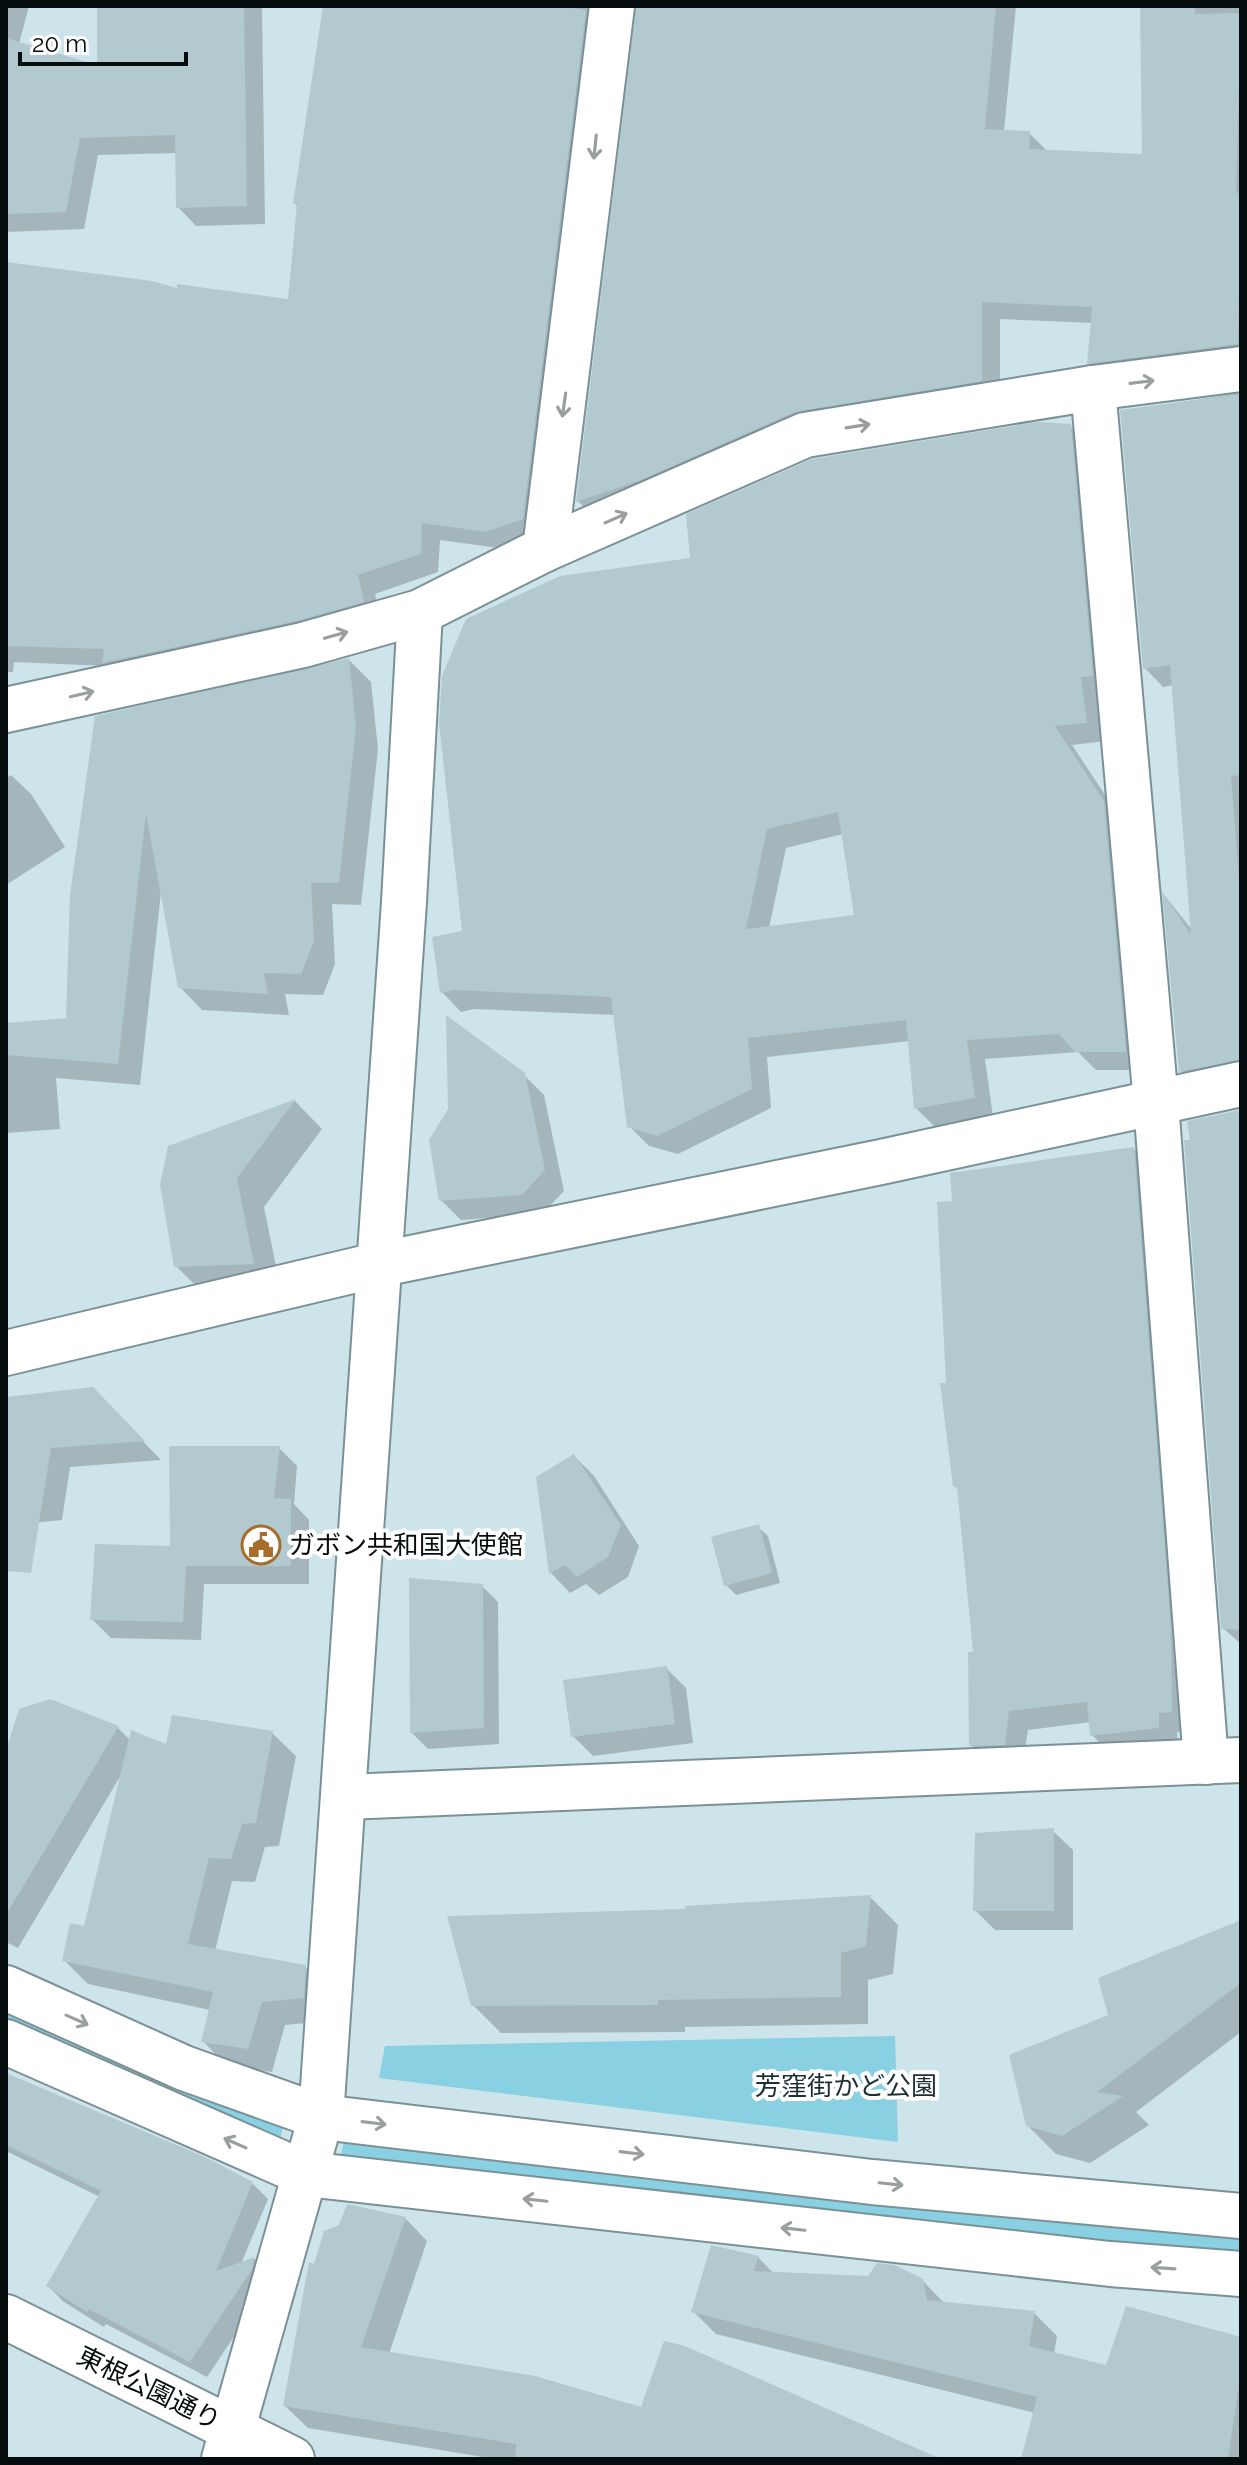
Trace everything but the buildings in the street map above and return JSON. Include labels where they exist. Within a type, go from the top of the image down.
[{"type":"street","points":[[545,549],[612,6]]},
{"type":"street","points":[[6,710],[303,645],[420,612],[545,549],[805,435],[1093,388],[1241,369]]},
{"type":"street","points":[[345,1797],[1224,1761],[1156,1103],[1093,388]]},
{"type":"street","points":[[228,2444],[321,2117],[403,918],[420,612]]},
{"type":"street","points":[[6,1353],[377,1265],[1241,1084]]},
{"type":"street","points":[[6,1988],[184,2068],[321,2117],[872,2182],[1241,2216]]},
{"type":"street","points":[[6,2042],[306,2174],[1094,2262],[1241,2274]]},
{"type":"street","name":"東根公園通り","points":[[6,2317],[228,2444],[292,2459]]},
{"type":"green space","points":[[6,2005],[285,2118],[280,2140],[6,2027]]},
{"type":"green space","name":"芳窪街かど公園","points":[[895,2036],[898,2142],[379,2078],[385,2046]]},
{"type":"green space","points":[[346,2134],[1241,2234],[1241,2261],[340,2157]]},
{"type":"place","name":"ガボン共和国大使館","points":[[261,1545]]}]
